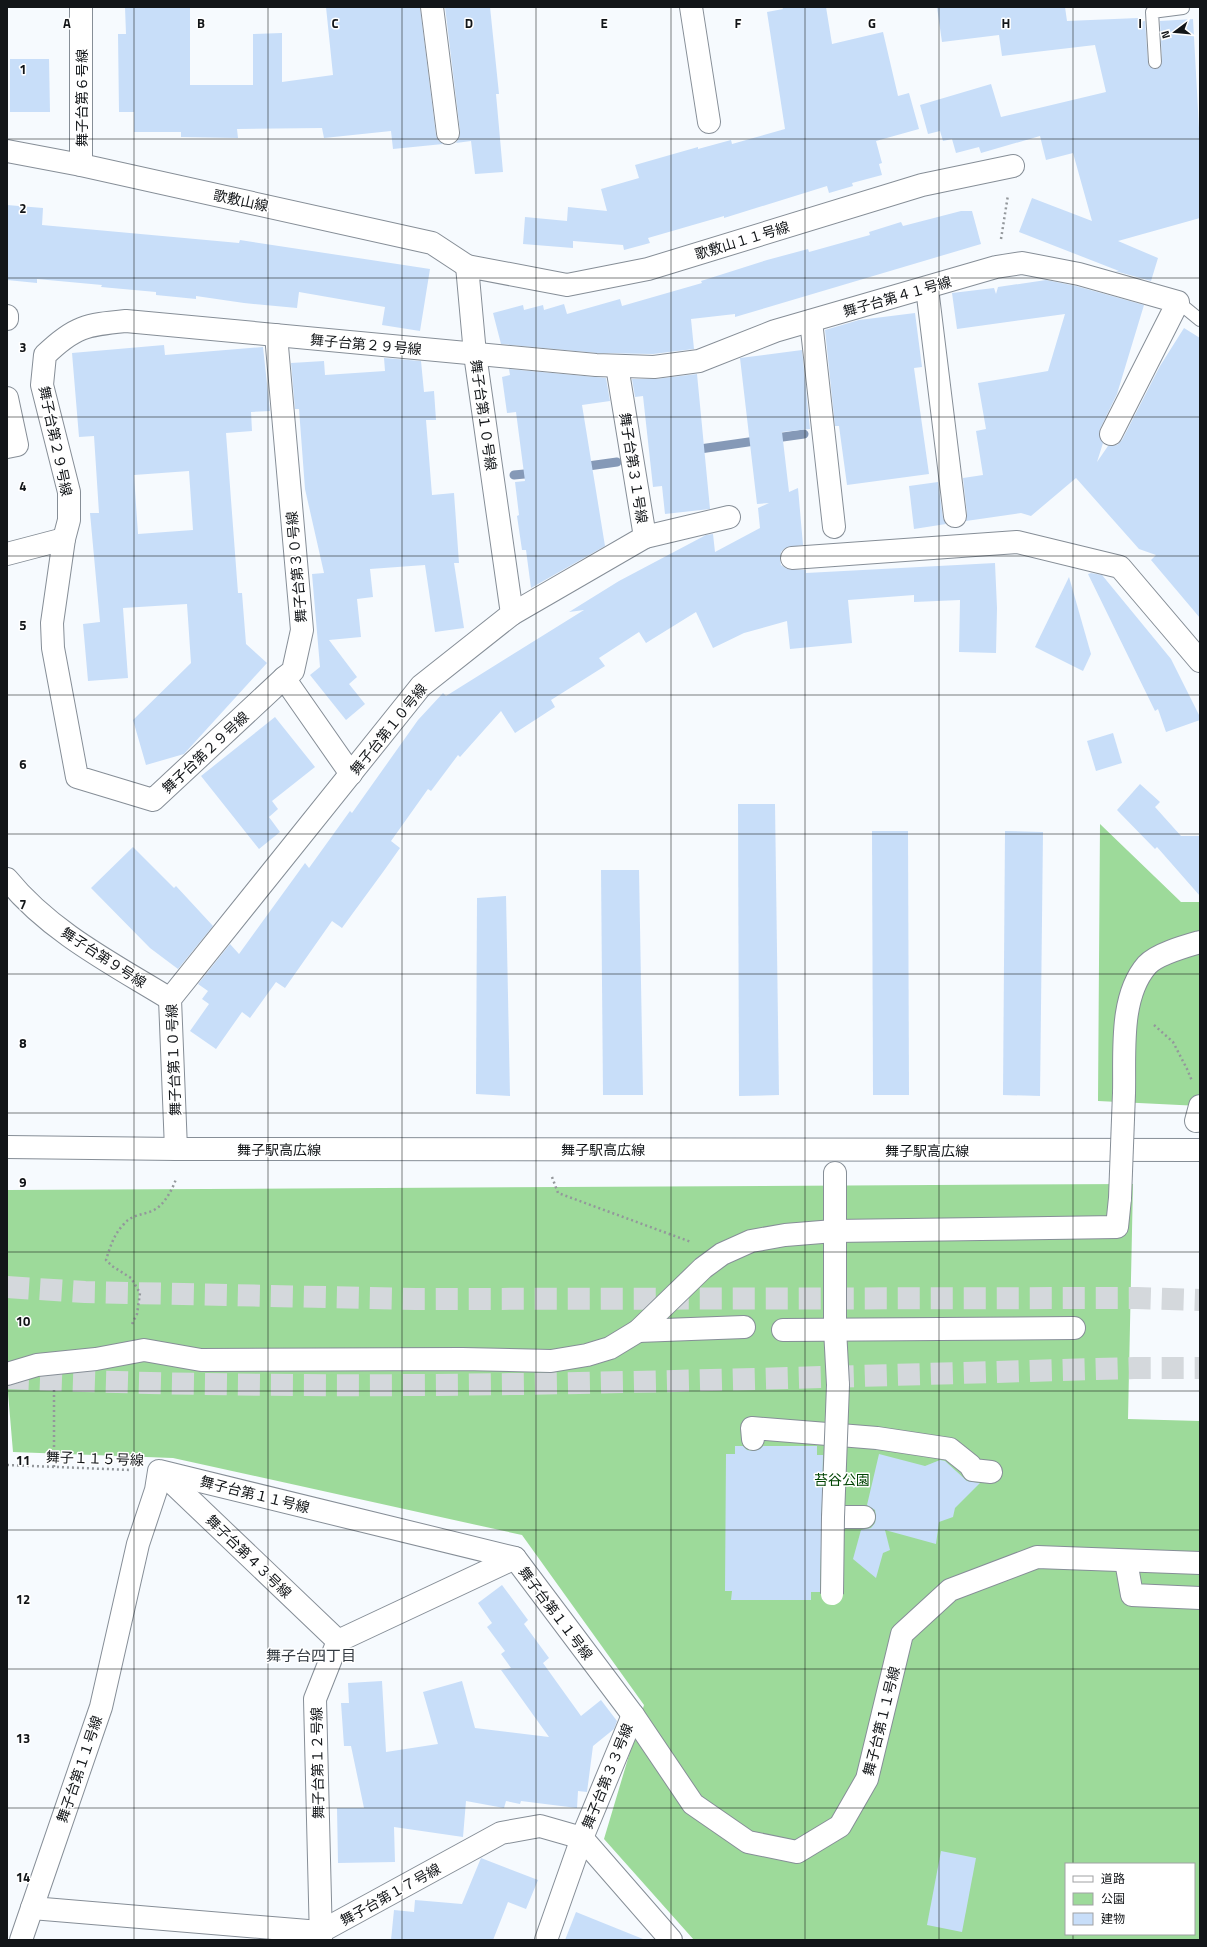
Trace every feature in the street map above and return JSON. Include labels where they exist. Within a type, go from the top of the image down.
[{"type":"street","name":"舞子台第６号線","points":[[81,7],[81,165]]},
{"type":"street","points":[[432,7],[448,133]]},
{"type":"street","points":[[690,7],[709,122]]},
{"type":"street","name":"歌敷山線","points":[[7,151],[81,165],[432,242],[467,266]]},
{"type":"street","name":"歌敷山１１号線","points":[[467,266],[567,285],[648,269],[922,185],[1013,166]]},
{"type":"street","name":"舞子台第４１号線","points":[[617,366],[654,367],[699,361],[775,331],[996,267],[1022,263],[1079,274],[1178,302]]},
{"type":"street","name":"舞子台第１０号線","points":[[176,1149],[170,999],[421,686],[512,614],[475,354],[467,266]]},
{"type":"street","points":[[927,288],[955,516]]},
{"type":"street","points":[[1111,434],[1178,302]]},
{"type":"street","name":"舞子台第２９号線","points":[[284,678],[154,800],[77,777],[53,648],[52,623],[64,539],[69,520],[69,492],[42,385],[45,355],[64,336],[89,325],[126,321],[617,366]]},
{"type":"street","points":[[811,321],[834,527]]},
{"type":"street","name":"舞子台第３０号線","points":[[276,335],[302,630],[293,670],[284,678]]},
{"type":"street","name":"舞子台第３１号線","points":[[512,614],[646,537],[617,366]]},
{"type":"street","points":[[7,398],[17,445],[7,447]]},
{"type":"street","points":[[646,537],[729,517]]},
{"type":"street","points":[[7,554],[64,539]]},
{"type":"street","points":[[792,558],[1017,542],[1120,567],[1200,661]]},
{"type":"street","points":[[284,678],[351,774]]},
{"type":"street","name":"舞子台第９号線","points":[[7,879],[16,890],[71,939],[170,999]]},
{"type":"street","points":[[7,1374],[37,1365],[96,1360],[144,1350],[201,1360],[462,1359],[550,1361],[587,1355],[610,1348],[638,1331],[702,1268],[722,1254],[751,1241],[785,1235],[834,1231],[1117,1227],[1120,1198],[1126,1020],[1131,993],[1147,965],[1170,951],[1200,942]]},
{"type":"street","name":"舞子駅高広線","points":[[7,1147],[176,1149],[1200,1150]]},
{"type":"street","points":[[832,1594],[833,1517],[838,1385],[835,1329],[835,1173]]},
{"type":"street","points":[[638,1331],[744,1327]]},
{"type":"street","points":[[782,1330],[1074,1328]]},
{"type":"street","points":[[753,1439],[752,1428],[877,1438],[950,1449],[970,1465],[973,1470],[991,1472]]},
{"type":"street","name":"舞子台第１１号線","points":[[21,1940],[101,1707],[138,1544],[156,1490],[159,1471],[514,1558],[633,1715],[692,1804],[748,1842],[796,1852],[840,1826],[844,1820],[867,1780],[902,1634],[950,1590],[1037,1557],[1200,1563]]},
{"type":"street","name":"舞子台第４３号線","points":[[159,1471],[338,1641]]},
{"type":"street","points":[[833,1517],[864,1517]]},
{"type":"street","points":[[338,1641],[514,1558]]},
{"type":"street","points":[[1126,1561],[1132,1596],[1200,1598]]},
{"type":"street","name":"舞子台第１２号線","points":[[320,1936],[315,1699],[338,1641]]},
{"type":"street","name":"舞子台第３３号線","points":[[546,1940],[582,1838],[633,1715]]},
{"type":"street","name":"舞子台第１７号線","points":[[320,1936],[501,1833],[540,1826],[582,1838]]},
{"type":"street","points":[[582,1838],[671,1940]]},
{"type":"street","points":[[32,1908],[320,1936]]},
{"type":"lane","points":[[1155,62],[1152,12],[1184,7]]},
{"type":"lane","points":[[1178,302],[1200,320]]},
{"type":"path","points":[[996,267],[1013,166]]},
{"type":"path","points":[[1126,1020],[1151,1023],[1173,1042],[1187,1069],[1199,1111]]},
{"type":"path","points":[[552,1175],[558,1193],[722,1254]]},
{"type":"path","points":[[144,1350],[129,1332],[137,1314],[140,1293],[131,1278],[112,1266],[106,1260],[113,1238],[124,1223],[137,1215],[153,1210],[164,1201],[172,1189],[176,1179]]},
{"type":"path","points":[[54,1468],[52,1454],[55,1364]]},
{"type":"path","name":"舞子１１５号線","points":[[7,1465],[159,1471]]},
{"type":"green space","points":[[1100,824],[1181,902],[1200,902],[1200,1106],[1098,1101]]},
{"type":"green space","name":"苔谷公園","points":[[1133,1184],[1128,1419],[1200,1421],[1200,1940],[694,1940],[604,1839],[644,1705],[522,1535],[173,1458],[13,1452],[7,1381],[7,1190]]},
{"type":"building","points":[[125,7],[190,7],[190,85],[253,85],[253,34],[282,33],[282,82],[333,75],[326,7],[420,7],[436,135],[438,140],[443,144],[393,149],[391,131],[324,138],[322,128],[237,129],[238,138],[181,137],[181,132],[134,132],[134,112],[119,112],[118,34],[126,34]]},
{"type":"building","points":[[445,7],[490,7],[499,94],[496,94],[503,172],[475,174],[471,141],[456,143],[459,138],[460,131]]},
{"type":"building","points":[[782,7],[826,7],[832,44],[883,32],[898,96],[909,93],[919,129],[876,141],[882,163],[879,164],[882,175],[852,183],[853,186],[829,193],[827,186],[724,218],[724,216],[648,238],[650,243],[624,250],[623,245],[573,241],[573,248],[523,244],[525,217],[567,221],[568,207],[607,211],[601,189],[639,178],[635,165],[698,147],[698,149],[731,140],[732,144],[785,129],[767,12],[783,9]]},
{"type":"building","points":[[937,7],[1065,7],[1067,21],[1138,18],[1139,22],[1145,21],[1148,62],[1149,66],[1155,69],[1159,68],[1162,62],[1160,21],[1193,19],[1200,146],[1200,218],[1118,241],[1158,258],[1151,281],[1115,271],[1119,271],[1019,232],[1032,198],[1092,221],[1073,153],[1046,160],[1040,136],[981,153],[979,147],[956,153],[952,139],[943,141],[940,131],[928,134],[920,105],[991,84],[1001,117],[1106,92],[1095,45],[1002,56],[999,35],[942,42]]},
{"type":"building","points":[[10,59],[49,59],[50,112],[10,112]]},
{"type":"building","points":[[7,205],[43,208],[42,225],[239,243],[240,240],[430,269],[420,331],[382,325],[385,307],[299,292],[297,308],[244,303],[196,296],[196,299],[156,295],[156,292],[101,287],[102,285],[37,279],[37,283],[7,280]]},
{"type":"building","points":[[961,211],[972,211],[981,244],[735,317],[735,314],[691,319],[694,349],[653,354],[597,353],[501,344],[493,313],[523,305],[524,310],[543,305],[544,310],[564,304],[567,314],[620,299],[622,306],[702,283],[701,281],[767,260],[808,249],[809,252],[870,235],[869,232],[901,222],[903,226]]},
{"type":"building","points":[[1046,280],[1076,286],[1144,305],[1117,394],[1100,429],[1099,435],[1103,443],[1097,462],[1108,446],[1117,445],[1122,440],[1160,366],[1184,328],[1200,338],[1200,618],[1151,560],[1156,555],[1139,549],[1076,478],[1031,516],[1021,513],[966,521],[967,514],[963,478],[983,475],[976,431],[986,429],[978,383],[1048,371],[1065,314],[957,329],[952,293],[994,288],[996,294],[998,287]]},
{"type":"building","points":[[915,313],[922,367],[914,368],[929,474],[847,485],[839,426],[835,426],[825,330],[859,320]]},
{"type":"building","points":[[164,345],[165,355],[263,347],[270,411],[251,412],[252,431],[226,433],[238,593],[242,593],[246,644],[267,663],[184,754],[146,765],[133,720],[191,663],[187,604],[123,608],[128,678],[88,681],[83,624],[100,622],[90,513],[99,513],[94,436],[79,437],[72,353]],"holes":[[[189,471],[193,530],[138,534],[134,475]]]},
{"type":"building","points":[[802,350],[810,429],[782,432],[789,492],[798,488],[803,545],[785,548],[781,552],[781,565],[787,569],[806,570],[806,573],[995,563],[997,608],[996,653],[959,652],[960,600],[914,602],[914,595],[848,600],[852,643],[790,649],[787,621],[744,633],[713,648],[696,612],[646,643],[639,632],[599,658],[605,666],[551,700],[555,707],[515,733],[501,711],[460,757],[458,755],[431,791],[428,789],[391,841],[400,848],[383,872],[342,928],[332,921],[285,988],[276,982],[250,1018],[242,1012],[216,1049],[190,1031],[209,1004],[202,999],[208,991],[198,984],[230,944],[239,954],[305,863],[309,868],[350,811],[352,813],[418,720],[443,693],[446,696],[584,610],[569,612],[619,581],[706,535],[713,534],[715,552],[760,528],[758,508],[769,503],[757,504],[740,358]]},
{"type":"building","points":[[384,358],[421,361],[424,392],[434,391],[436,420],[426,420],[432,495],[454,493],[459,563],[454,563],[464,628],[435,632],[425,565],[370,569],[373,597],[357,599],[361,637],[329,640],[357,677],[349,684],[365,704],[346,720],[310,675],[320,667],[312,574],[324,573],[305,489],[299,409],[295,409],[291,363],[324,361],[325,375],[385,371]]},
{"type":"building","points":[[509,369],[606,378],[610,401],[582,405],[605,546],[531,588],[526,550],[522,550],[517,516],[519,515],[515,482],[525,481],[516,412],[507,413],[502,377],[510,375]]},
{"type":"building","points":[[697,374],[710,509],[665,514],[662,486],[653,487],[643,396],[635,397],[632,379],[656,379]]},
{"type":"building","points":[[938,482],[943,518],[946,524],[914,529],[909,486]]},
{"type":"building","points":[[1091,573],[1102,575],[1171,659],[1200,717],[1200,720],[1166,732],[1158,709],[1155,711],[1088,574]]},
{"type":"building","points":[[1069,577],[1091,654],[1083,671],[1035,647]]},
{"type":"building","points":[[275,717],[315,767],[272,801],[278,809],[269,817],[280,832],[259,849],[201,776]]},
{"type":"building","points":[[1113,733],[1122,763],[1096,771],[1087,741]]},
{"type":"building","points":[[1140,784],[1160,802],[1155,807],[1181,836],[1200,836],[1200,896],[1157,847],[1155,849],[1117,810]]},
{"type":"building","points":[[738,804],[775,804],[779,1095],[739,1096]]},
{"type":"building","points":[[872,831],[908,831],[909,1095],[873,1095]]},
{"type":"building","points":[[1005,831],[1043,832],[1040,1096],[1003,1095]]},
{"type":"building","points":[[133,847],[174,888],[176,886],[213,926],[178,969],[150,948],[91,888]]},
{"type":"building","points":[[601,870],[639,870],[643,1095],[603,1095]]},
{"type":"building","points":[[506,896],[510,1096],[476,1094],[477,898]]},
{"type":"building","points":[[735,1446],[743,1446],[747,1450],[754,1451],[763,1446],[817,1446],[817,1455],[823,1455],[820,1592],[811,1592],[811,1600],[731,1600],[732,1591],[725,1591],[726,1454],[735,1454]]},
{"type":"building","points":[[879,1454],[925,1466],[940,1460],[945,1461],[967,1481],[980,1483],[955,1508],[953,1517],[939,1522],[936,1544],[885,1530],[890,1550],[883,1553],[876,1578],[853,1559],[861,1530],[871,1528],[875,1523],[875,1510],[867,1505]]},
{"type":"building","points":[[502,1585],[528,1620],[524,1624],[549,1658],[543,1663],[581,1716],[601,1700],[617,1721],[614,1729],[593,1746],[587,1792],[578,1791],[577,1808],[521,1801],[520,1804],[506,1801],[504,1808],[466,1801],[463,1837],[394,1827],[395,1862],[338,1863],[337,1808],[364,1808],[351,1746],[344,1746],[341,1703],[349,1703],[348,1683],[382,1681],[386,1752],[438,1744],[423,1692],[462,1681],[475,1728],[549,1737],[501,1670],[511,1668],[501,1654],[505,1651],[487,1627],[492,1623],[478,1603]]},
{"type":"building","points":[[941,1851],[976,1858],[962,1932],[927,1925]]},
{"type":"building","points":[[481,1858],[538,1880],[526,1909],[508,1902],[493,1940],[391,1940],[394,1910],[414,1912],[415,1900],[462,1904]]},
{"type":"building","points":[[576,1912],[643,1939],[643,1940],[565,1940]]},
{"type":"waterway","points":[[693,450],[804,434]]},
{"type":"waterway","points":[[581,467],[617,462]]},
{"type":"waterway","points":[[514,475],[535,473]]},
{"type":"tunnel","points":[[7,1287],[85,1292],[416,1299],[1137,1298],[1200,1300]]},
{"type":"tunnel","points":[[7,1378],[148,1383],[430,1385],[712,1380],[1134,1368],[1200,1368]]},
{"type":"district","name":"舞子台四丁目","points":[[311,1655]]}]
